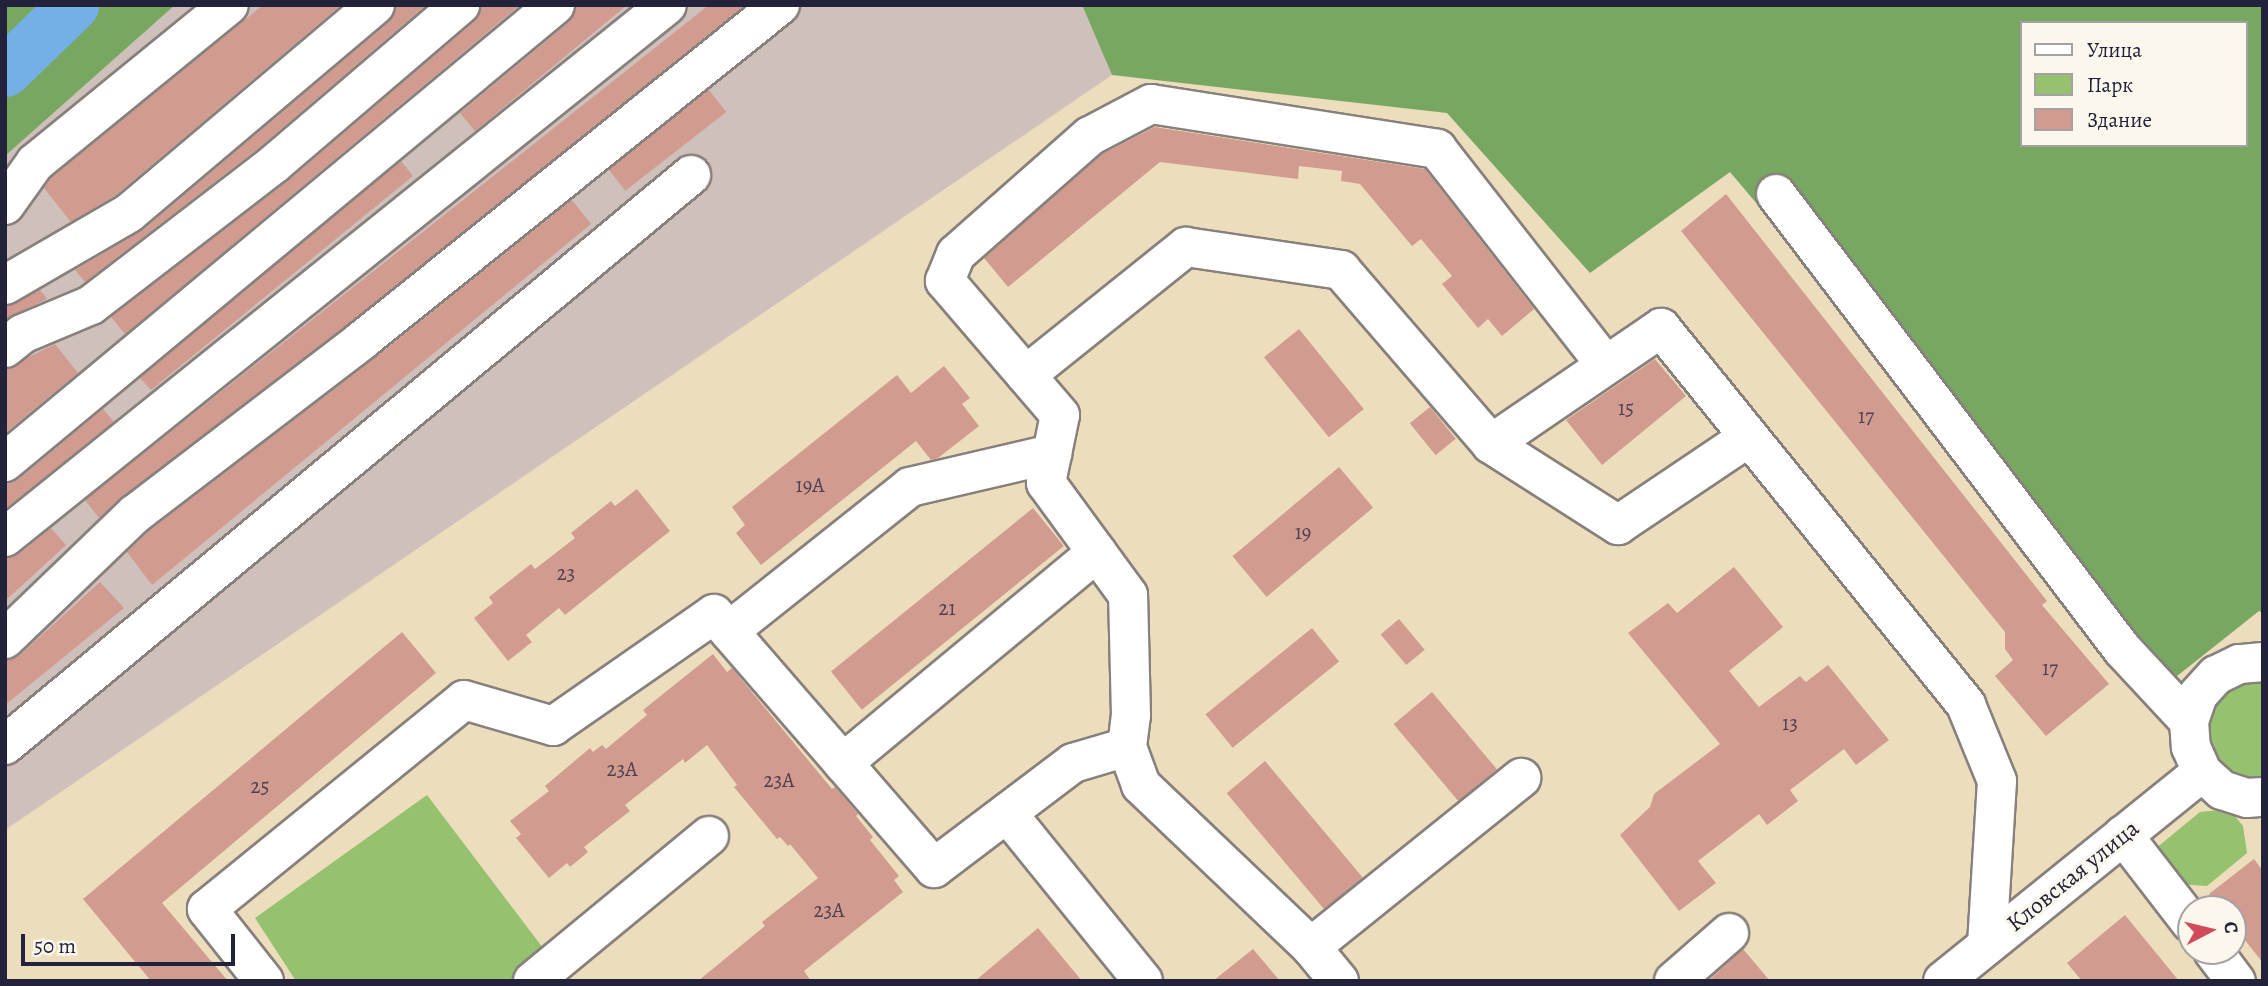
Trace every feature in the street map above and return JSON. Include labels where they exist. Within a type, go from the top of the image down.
[{"type":"street","points":[[5,205],[35,163],[229,5]]},
{"type":"street","points":[[5,285],[129,213],[375,5]]},
{"type":"street","points":[[5,348],[22,334],[91,305],[274,163],[460,5]]},
{"type":"street","points":[[5,462],[555,5]]},
{"type":"street","points":[[5,537],[36,509],[667,5]]},
{"type":"street","points":[[5,639],[135,514],[361,341],[780,5]]},
{"type":"street","points":[[1339,981],[1311,947],[1141,785],[1127,747],[1131,716],[1128,595],[1046,483],[1060,415],[945,281],[956,254],[1090,136],[1151,104],[1437,149],[1605,363]]},
{"type":"street","points":[[5,745],[691,175]]},
{"type":"street","points":[[1776,194],[2122,649],[2189,721]]},
{"type":"street","points":[[1026,375],[1186,247],[1341,270],[1491,444],[1618,525],[1749,437]]},
{"type":"street","points":[[1491,444],[1605,363],[1661,328],[1966,705],[1997,781],[1987,945]]},
{"type":"street","points":[[729,631],[910,487],[1052,454]]},
{"type":"street","points":[[843,763],[1097,552]]},
{"type":"street","points":[[264,981],[207,909],[464,700],[553,726],[714,614],[934,868],[1073,763],[1127,747]]},
{"type":"street","points":[[2255,654],[2216,675],[2197,695],[2189,721],[2190,747],[2202,772],[2222,790],[2248,798],[2263,797]]},
{"type":"street","name":"Кловская улица","points":[[1943,981],[2202,772]]},
{"type":"street","points":[[1311,947],[1521,778]]},
{"type":"street","points":[[1007,813],[1143,981]]},
{"type":"street","points":[[2123,835],[2177,905]]},
{"type":"street","points":[[533,981],[709,836]]},
{"type":"street","points":[[1674,981],[1729,933]]},
{"type":"shaded area","points":[[175,5],[1082,5],[1112,75],[5,830],[5,156]]},
{"type":"green space","points":[[5,5],[175,5],[5,156]]},
{"type":"green space","points":[[1082,5],[2263,5],[2263,613],[2259,611],[2172,680],[2109,622],[1730,172],[1590,273],[1447,113],[1112,75]]},
{"type":"green space","points":[[2263,671],[2263,781],[2243,781],[2215,766],[2201,706],[2209,693]]},
{"type":"green space","points":[[427,795],[568,981],[296,981],[255,918]]},
{"type":"green space","points":[[2229,809],[2243,826],[2247,853],[2207,886],[2177,884],[2155,849],[2200,812]]},
{"type":"building","points":[[263,5],[341,5],[116,195],[71,222],[44,188],[51,178]]},
{"type":"building","points":[[396,5],[426,5],[260,147],[85,282],[75,270],[143,230],[389,22]]},
{"type":"building","points":[[481,5],[520,5],[125,334],[111,317],[288,181],[474,22]]},
{"type":"building","points":[[576,5],[627,5],[475,131],[460,113],[569,22]]},
{"type":"building","points":[[709,5],[745,5],[348,324],[122,497],[99,518],[85,500]]},
{"type":"building","points":[[709,90],[726,112],[625,191],[608,169]]},
{"type":"building","points":[[1155,127],[1425,169],[1534,309],[1502,336],[1488,319],[1478,328],[1442,284],[1452,276],[1421,239],[1412,246],[1360,184],[1341,181],[1342,171],[1299,166],[1298,179],[1160,162],[1008,287],[984,258],[1102,154]]},
{"type":"building","points":[[401,161],[413,176],[151,390],[140,378]]},
{"type":"building","points":[[1726,194],[2047,601],[2042,605],[2109,684],[2046,736],[1995,676],[2013,660],[2005,649],[2005,632],[1681,231]]},
{"type":"building","points":[[572,200],[591,224],[152,585],[127,552],[149,531],[375,358]]},
{"type":"building","points":[[40,290],[47,299],[5,319],[5,307]]},
{"type":"building","points":[[1299,329],[1364,409],[1329,437],[1264,357]]},
{"type":"building","points":[[55,344],[78,373],[5,433],[5,369]]},
{"type":"building","points":[[1655,359],[1686,396],[1602,465],[1566,420]]},
{"type":"building","points":[[944,366],[970,398],[962,404],[979,426],[938,458],[931,460],[916,441],[761,565],[736,533],[745,525],[732,507],[897,375],[911,393]]},
{"type":"building","points":[[1430,407],[1456,439],[1436,455],[1410,423]]},
{"type":"building","points":[[103,409],[114,422],[5,509],[5,483],[19,479]]},
{"type":"building","points":[[1339,467],[1373,508],[1267,597],[1233,556]]},
{"type":"building","points":[[637,489],[670,531],[565,615],[559,608],[526,635],[532,642],[508,661],[474,618],[493,603],[489,597],[531,564],[535,569],[575,538],[571,533],[611,501],[615,506]]},
{"type":"building","points":[[1033,508],[1064,546],[862,710],[831,672]]},
{"type":"building","points":[[51,528],[66,545],[5,601],[5,558],[19,554]]},
{"type":"building","points":[[1734,567],[1783,627],[1729,671],[1759,707],[1800,676],[1806,682],[1828,665],[1889,740],[1856,765],[1844,749],[1790,790],[1798,801],[1767,825],[1759,814],[1698,861],[1716,883],[1679,911],[1620,835],[1650,807],[1654,794],[1720,744],[1628,633],[1668,603],[1677,613]]},
{"type":"building","points":[[100,582],[124,608],[5,705],[5,661],[20,655]]},
{"type":"building","points":[[1399,619],[1425,650],[1406,665],[1381,634]]},
{"type":"building","points":[[1312,628],[1339,661],[1233,748],[1206,714]]},
{"type":"building","points":[[402,632],[436,673],[162,903],[228,981],[151,981],[83,899]]},
{"type":"building","points":[[713,654],[727,672],[732,668],[832,789],[835,787],[858,814],[856,816],[873,837],[870,840],[899,876],[894,880],[903,892],[804,971],[811,981],[698,981],[765,926],[762,922],[818,878],[790,844],[788,846],[780,837],[777,839],[734,787],[737,785],[707,745],[685,763],[683,759],[625,805],[630,811],[584,847],[588,852],[570,867],[567,863],[549,878],[516,838],[521,834],[510,821],[549,791],[545,786],[590,748],[593,752],[602,745],[606,749],[647,715],[643,710]]},
{"type":"building","points":[[1432,692],[1497,769],[1459,802],[1394,724]]},
{"type":"building","points":[[1265,761],[1363,877],[1324,910],[1227,793]]},
{"type":"building","points":[[2254,859],[2263,871],[2263,963],[2247,943],[2247,895],[2209,894]]},
{"type":"building","points":[[2125,915],[2179,981],[2082,981],[2067,963]]},
{"type":"building","points":[[1038,928],[1082,981],[975,981]]},
{"type":"building","points":[[1253,949],[1280,981],[1213,981]]},
{"type":"building","points":[[1743,949],[1770,981],[1708,981]]},
{"type":"waterway","points":[[5,71],[73,5]]}]
